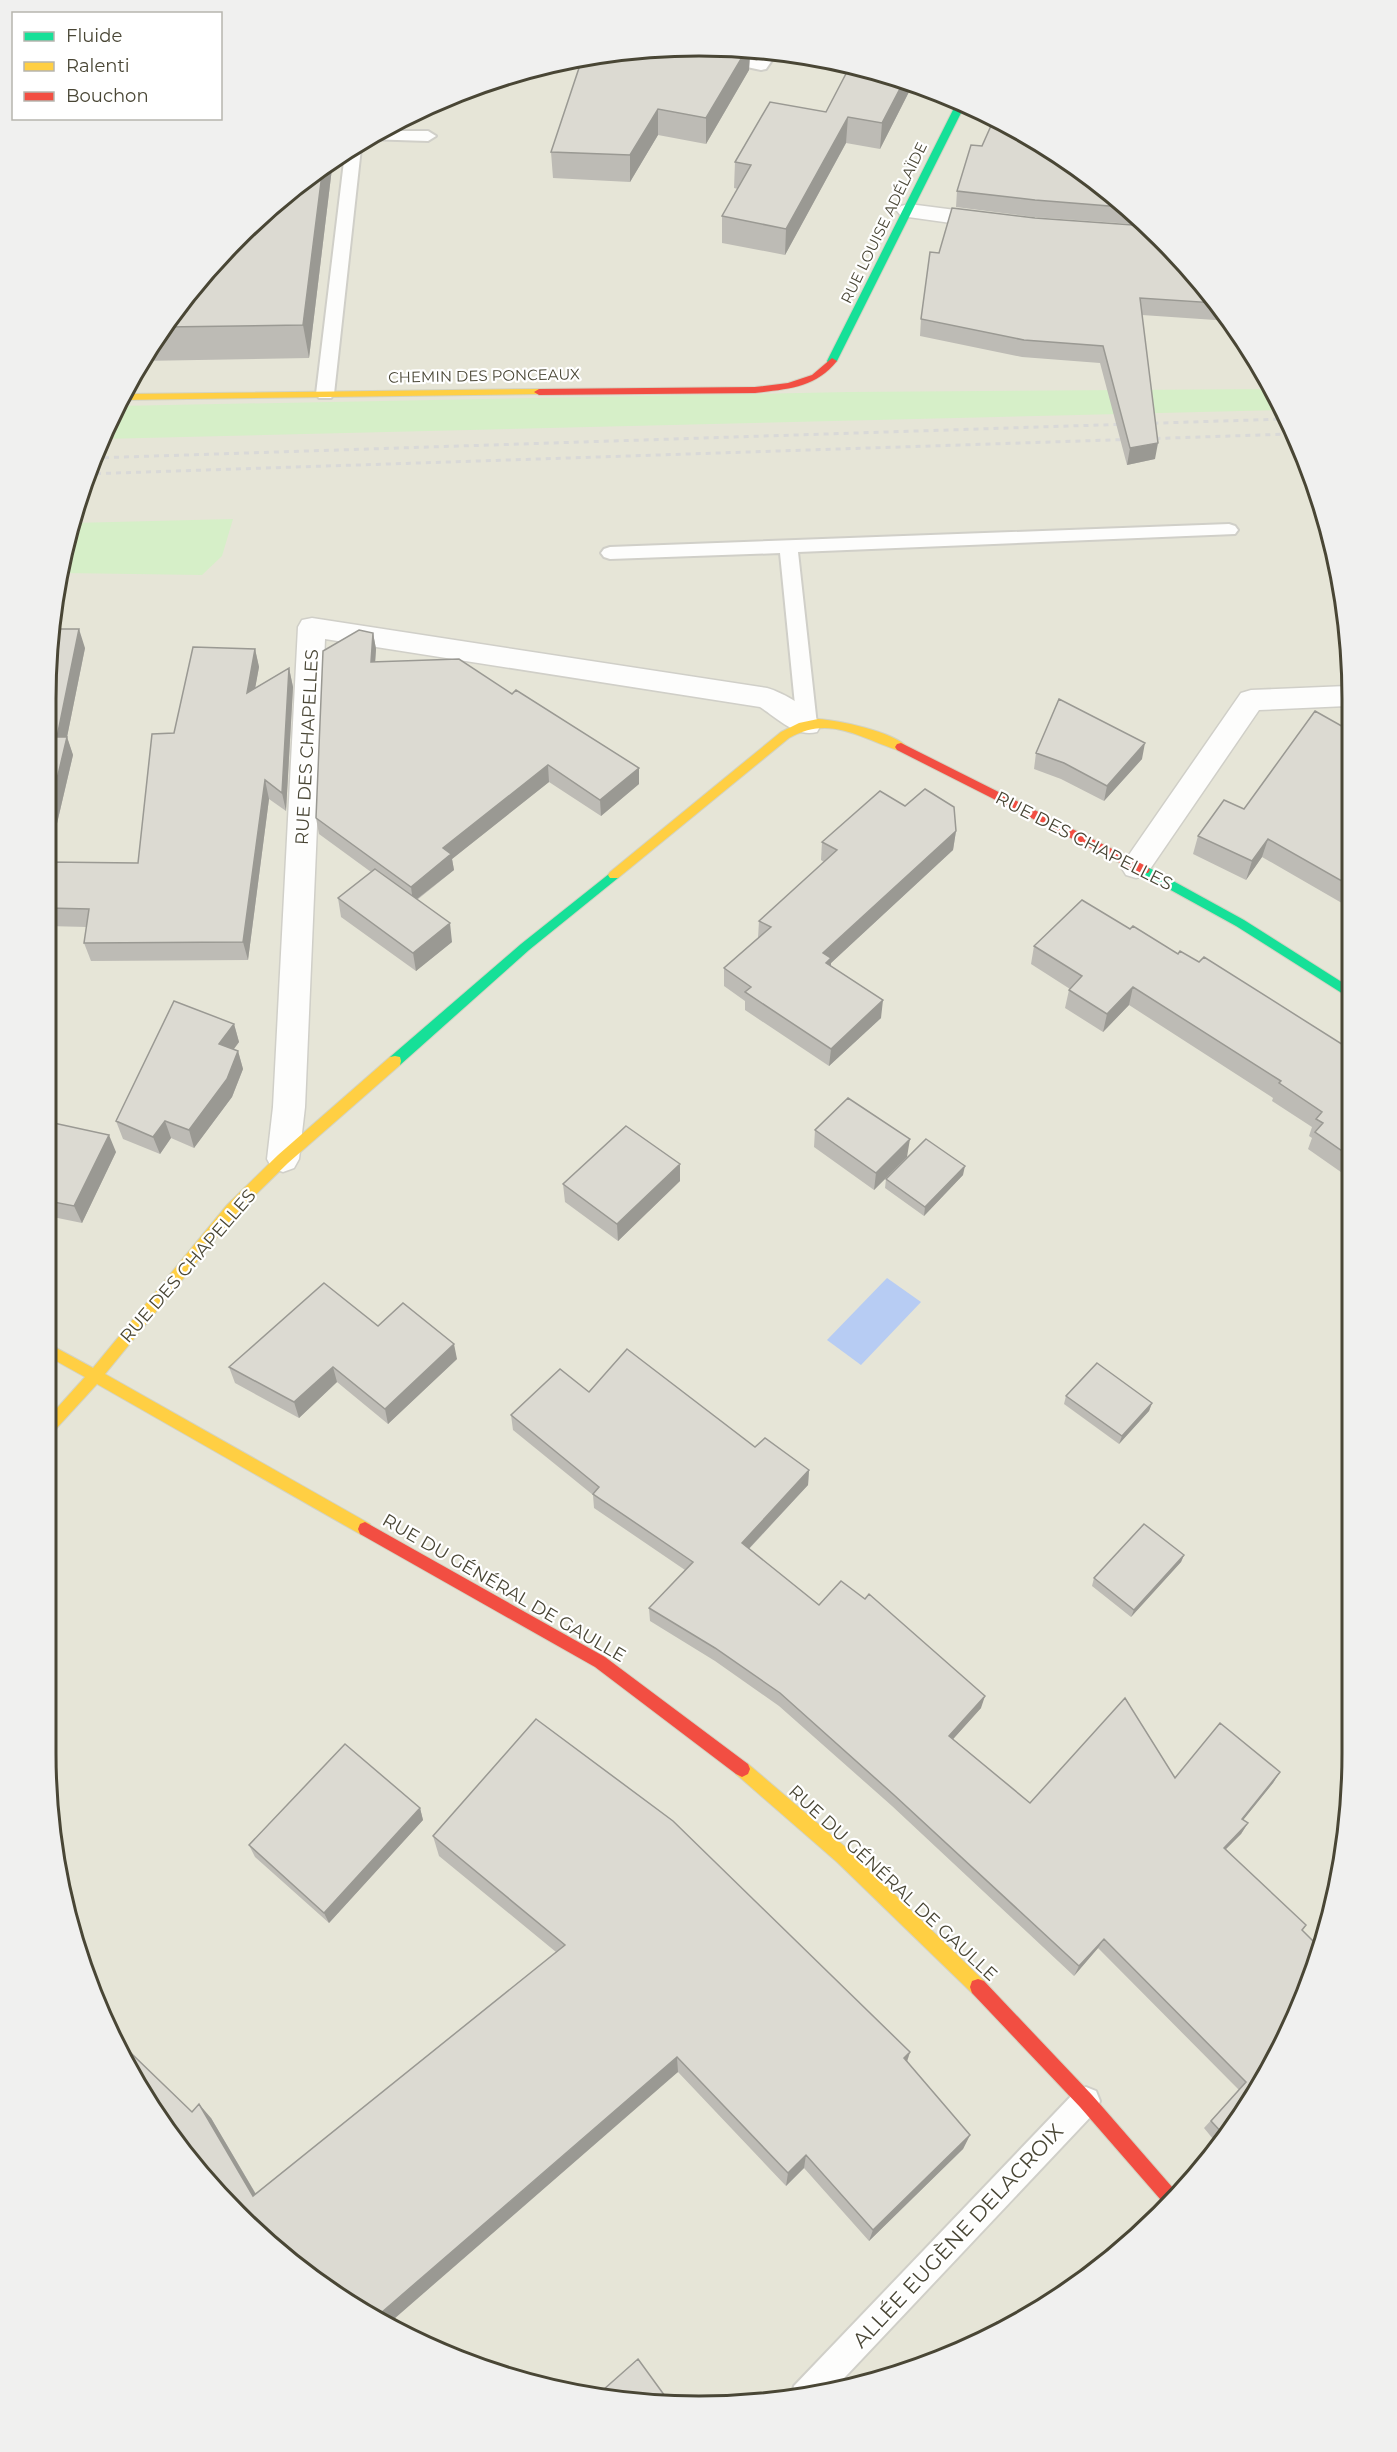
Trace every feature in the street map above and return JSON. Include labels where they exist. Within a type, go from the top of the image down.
[{"type":"street","name":"RUE LOUISE ADÉLAÏDE","points":[[836,357],[958,110]]},
{"type":"street","points":[[909,211],[1011,224]]},
{"type":"street","name":"CHEMIN DES PONCEAUX","points":[[131,397],[755,390],[789,386],[816,377],[836,357]]},
{"type":"street","name":"RUE DES CHAPELLES","points":[[283,1159],[289,1107],[312,627],[767,698],[807,725]]},
{"type":"street","points":[[1136,867],[1251,700],[1342,696]]},
{"type":"street","name":"RUE DES CHAPELLES","points":[[55,1420],[95,1376],[232,1209],[283,1159],[525,947],[776,742],[807,725],[836,726],[866,733],[898,746],[1136,867],[1290,951],[1342,988]]},
{"type":"street","name":"RUE DU GÉNÉRAL DE GAULLE","points":[[55,1353],[600,1662],[757,1780],[843,1856],[980,1989],[1086,2101],[1167,2194]]},
{"type":"lane","points":[[712,56],[761,66],[766,59]]},
{"type":"lane","points":[[388,136],[428,136]]},
{"type":"lane","points":[[325,394],[351,158]]},
{"type":"lane","points":[[610,553],[1229,530]]},
{"type":"lane","points":[[788,547],[807,725]]},
{"type":"lane","name":"ALLÉE EUGÈNE DELACROIX","points":[[816,2385],[1086,2101]]},
{"type":"shaded area","points":[[656,57],[741,57],[782,61],[865,77],[945,104],[1020,142],[1090,188],[1153,244],[1209,307],[1255,377],[1293,452],[1320,532],[1336,615],[1342,698],[1342,1754],[1336,1837],[1320,1920],[1293,2000],[1255,2075],[1209,2145],[1153,2208],[1090,2264],[1056,2288],[983,2330],[945,2348],[905,2362],[865,2375],[824,2384],[741,2395],[656,2395],[573,2384],[532,2375],[452,2348],[377,2310],[304,2261],[142,2075],[104,2000],[90,1960],[77,1920],[61,1837],[55,1754],[55,698],[61,615],[77,532],[104,452],[122,414],[164,341],[188,307],[244,244],[275,215],[307,188],[377,142],[452,104],[492,90],[532,77],[615,61]]},
{"type":"green space","points":[[1262,389],[1273,410],[110,439],[126,406],[849,392]]},
{"type":"green space","points":[[233,519],[222,556],[202,575],[68,573],[80,523]]},
{"type":"water","points":[[887,1278],[921,1302],[861,1365],[827,1340]]},
{"type":"building","points":[[656,57],[742,57],[706,118],[658,109],[630,155],[551,152],[579,67]]},
{"type":"building","points":[[846,73],[900,88],[882,123],[848,117],[786,229],[722,216],[751,165],[735,162],[770,102],[826,112]]},
{"type":"building","points":[[991,126],[1056,164],[1112,206],[957,191],[971,145],[982,146]]},
{"type":"building","points":[[322,178],[303,325],[174,327],[215,275],[244,244],[275,215]]},
{"type":"building","points":[[952,208],[1035,218],[1133,225],[1153,244],[1205,302],[1140,298],[1158,443],[1130,448],[1103,346],[1024,340],[921,319],[930,252],[939,253]]},
{"type":"building","points":[[60,629],[79,629],[57,737],[67,737],[55,787],[55,698]]},
{"type":"building","points":[[359,630],[373,633],[371,662],[459,659],[512,694],[516,690],[639,768],[600,800],[548,765],[443,848],[451,854],[411,887],[316,818],[323,651]]},
{"type":"building","points":[[193,647],[255,649],[247,693],[289,668],[282,793],[265,780],[243,942],[84,943],[89,909],[55,908],[55,862],[138,863],[152,734],[174,733]]},
{"type":"building","points":[[1059,699],[1145,743],[1107,786],[1064,763],[1036,753]]},
{"type":"building","points":[[1315,711],[1342,726],[1342,881],[1268,839],[1252,861],[1198,836],[1224,800],[1244,809]]},
{"type":"building","points":[[925,789],[954,807],[956,831],[823,953],[831,958],[826,963],[883,1000],[831,1049],[745,992],[751,987],[724,968],[771,927],[759,921],[837,850],[822,842],[880,791],[905,806]]},
{"type":"building","points":[[375,869],[450,923],[413,953],[338,898]]},
{"type":"building","points":[[1082,900],[1130,929],[1133,926],[1178,954],[1180,951],[1199,962],[1204,957],[1342,1044],[1342,1151],[1315,1132],[1323,1123],[1316,1119],[1322,1112],[1279,1083],[1281,1081],[1133,987],[1107,1014],[1069,990],[1082,976],[1034,946]]},
{"type":"building","points":[[174,1001],[234,1024],[219,1044],[238,1051],[227,1079],[189,1130],[165,1121],[153,1137],[116,1121]]},
{"type":"building","points":[[848,1098],[910,1139],[876,1173],[815,1130]]},
{"type":"building","points":[[55,1123],[109,1135],[74,1206],[55,1202]]},
{"type":"building","points":[[626,1126],[680,1164],[617,1224],[563,1184]]},
{"type":"building","points":[[926,1139],[965,1166],[925,1207],[886,1179]]},
{"type":"building","points":[[324,1283],[378,1326],[403,1303],[454,1344],[385,1409],[333,1367],[294,1402],[229,1367]]},
{"type":"building","points":[[627,1349],[755,1447],[765,1438],[809,1470],[742,1543],[819,1605],[841,1581],[865,1599],[869,1594],[985,1696],[949,1736],[1030,1803],[1125,1698],[1175,1778],[1220,1723],[1280,1772],[1242,1819],[1248,1823],[1224,1848],[1306,1925],[1302,1930],[1313,1941],[1293,2000],[1275,2038],[1255,2075],[1220,2130],[1211,2121],[1246,2082],[1104,1939],[1079,1966],[780,1693],[715,1648],[649,1608],[693,1562],[593,1494],[599,1487],[511,1415],[560,1369],[589,1392]]},
{"type":"building","points":[[1097,1363],[1152,1403],[1122,1436],[1066,1396]]},
{"type":"building","points":[[1144,1524],[1184,1555],[1134,1610],[1094,1578]]},
{"type":"building","points":[[536,1719],[673,1821],[910,2052],[904,2058],[970,2135],[873,2230],[806,2155],[788,2173],[677,2057],[382,2312],[377,2310],[307,2264],[244,2208],[188,2145],[164,2111],[129,2052],[192,2112],[199,2104],[253,2196],[565,1945],[433,1836]]},
{"type":"building","points":[[345,1744],[420,1808],[324,1913],[249,1845]]},
{"type":"building","points":[[638,2359],[664,2395],[615,2391],[604,2389]]},
{"type":"railway","points":[[102,458],[1277,419]]},
{"type":"railway","points":[[96,474],[1285,434]]},
{"type":"traffic: fast","points":[[832,361],[958,110]]},
{"type":"traffic: fast","points":[[1144,870],[1240,923],[1342,988]]},
{"type":"traffic: fast","points":[[395,1061],[525,947],[614,875]]},
{"type":"traffic: slow","points":[[131,397],[539,392]]},
{"type":"traffic: slow","points":[[614,875],[785,735],[798,728],[818,723],[842,726],[901,747]]},
{"type":"traffic: slow","points":[[55,1420],[95,1376],[232,1209],[283,1159],[395,1061]]},
{"type":"traffic: slow","points":[[55,1353],[365,1529]]},
{"type":"traffic: slow","points":[[742,1769],[843,1856],[978,1987]]},
{"type":"traffic: jam","points":[[539,392],[755,390],[789,386],[816,377],[832,361]]},
{"type":"traffic: jam","points":[[901,747],[1144,870]]},
{"type":"traffic: jam","points":[[365,1529],[600,1662],[742,1769]]},
{"type":"traffic: jam","points":[[978,1987],[1086,2101],[1167,2194]]}]
